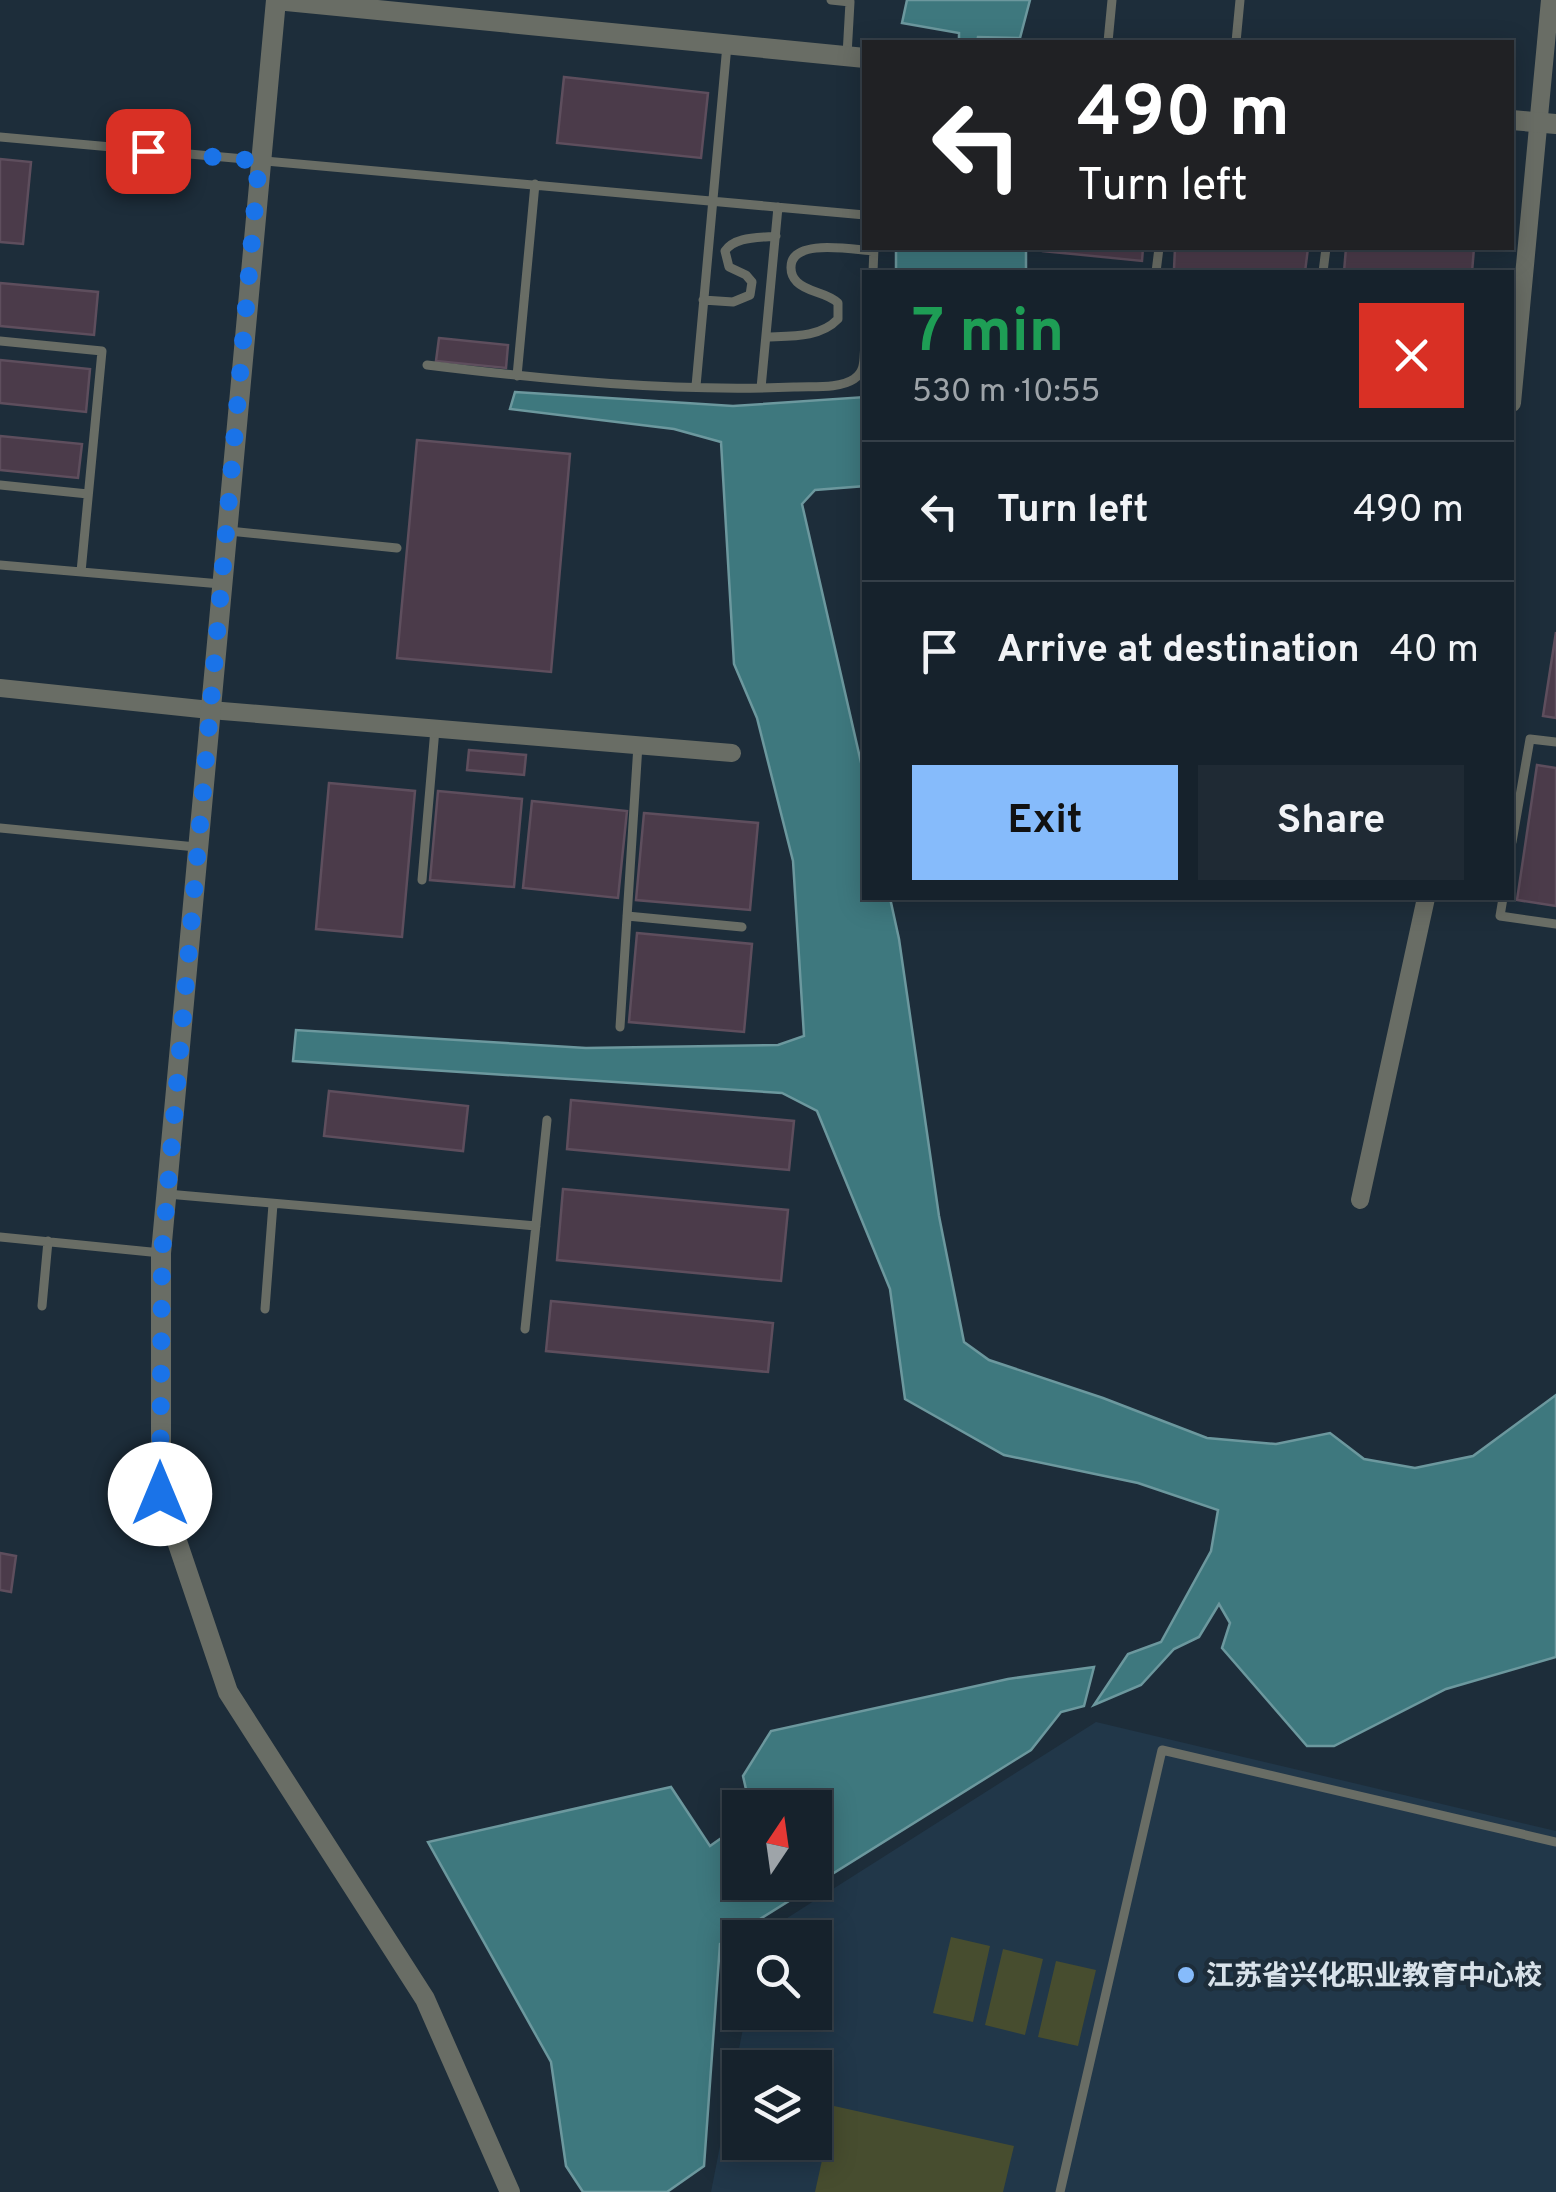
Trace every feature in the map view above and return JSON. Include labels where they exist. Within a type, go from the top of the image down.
[{"type":"street","points":[[510,2192],[425,1999],[228,1692],[160,1494],[162,1253],[275,0],[424,8],[856,58]]},
{"type":"street","points":[[1514,387],[1548,124],[1550,0]]},
{"type":"street","points":[[1514,120],[1548,124]]},
{"type":"street","points":[[0,688],[210,710],[732,754]]},
{"type":"street","points":[[1360,1200],[1426,900]]},
{"type":"lane","points":[[831,0],[850,2],[856,58]]},
{"type":"lane","points":[[1108,40],[1112,0]]},
{"type":"lane","points":[[1236,40],[1240,0]]},
{"type":"lane","points":[[696,386],[727,45]]},
{"type":"lane","points":[[0,138],[862,215]]},
{"type":"lane","points":[[517,376],[535,184]]},
{"type":"lane","points":[[761,388],[778,207]]},
{"type":"lane","points":[[704,300],[733,302],[750,295],[752,282],[729,267],[726,251],[741,240],[776,236]]},
{"type":"lane","points":[[766,337],[829,329],[838,319],[838,303],[831,296],[798,284],[790,264],[794,256],[816,247],[862,249]]},
{"type":"lane","points":[[0,341],[102,352],[80,572]]},
{"type":"lane","points":[[427,366],[517,376],[761,388],[844,384],[862,371]]},
{"type":"lane","points":[[0,485],[88,494]]},
{"type":"lane","points":[[226,531],[396,548]]},
{"type":"lane","points":[[0,564],[221,584]]},
{"type":"lane","points":[[422,880],[435,729]]},
{"type":"lane","points":[[1514,830],[1530,738],[1556,742]]},
{"type":"lane","points":[[620,1027],[638,746]]},
{"type":"lane","points":[[0,828],[198,847]]},
{"type":"lane","points":[[1503,900],[1500,916],[1556,924]]},
{"type":"lane","points":[[627,916],[742,927]]},
{"type":"lane","points":[[525,1329],[546,1120]]},
{"type":"lane","points":[[167,1194],[536,1226]]},
{"type":"lane","points":[[264,1309],[273,1204]]},
{"type":"lane","points":[[0,1237],[162,1253]]},
{"type":"lane","points":[[42,1306],[48,1242]]},
{"type":"lane","points":[[1060,2192],[1162,1750],[1556,1842]]},
{"type":"shaded area","points":[[907,0],[1030,0],[1020,38],[959,40],[959,33],[902,23]]},
{"type":"shaded area","points":[[896,250],[1026,250],[1026,270],[896,270]]},
{"type":"shaded area","points":[[515,392],[733,406],[862,397],[862,486],[815,490],[802,504],[862,767],[862,900],[890,900],[939,1216],[964,1342],[989,1360],[1207,1438],[1276,1444],[1330,1433],[1364,1459],[1415,1468],[1473,1456],[1556,1395],[1556,1657],[1446,1689],[1334,1746],[1307,1746],[1222,1648],[1230,1623],[1219,1604],[1199,1637],[1174,1649],[1141,1685],[1094,1705],[1128,1654],[1161,1642],[1211,1551],[1218,1510],[1138,1483],[1004,1455],[905,1399],[890,1289],[817,1111],[782,1093],[293,1061],[296,1030],[586,1048],[778,1045],[804,1036],[793,861],[757,718],[734,664],[721,442],[674,429],[510,409]]},
{"type":"shaded area","points":[[1094,1667],[1084,1706],[1061,1712],[1031,1750],[832,1874],[832,1790],[746,1790],[743,1776],[771,1731],[1008,1679]]},
{"type":"shaded area","name":"江苏省兴化职业教育中心校","points":[[1096,1722],[1556,1831],[1556,2192],[711,2192],[722,2136],[722,2160],[832,2160],[832,2050],[739,2050],[743,2030],[832,2030],[832,1920],[784,1920],[816,1900],[832,1900],[832,1890]]},
{"type":"shaded area","points":[[671,1787],[710,1846],[722,1838],[722,1900],[791,1900],[758,1920],[722,1920],[704,2166],[667,2192],[583,2192],[566,2166],[551,2062],[428,1842]]},
{"type":"shaded area","points":[[951,1937],[990,1946],[973,2022],[933,2013]]},
{"type":"shaded area","points":[[1003,1949],[1043,1959],[1025,2035],[985,2025]]},
{"type":"shaded area","points":[[1056,1961],[1096,1970],[1078,2046],[1038,2037]]},
{"type":"shaded area","points":[[834,2106],[1014,2146],[1003,2192],[815,2192],[822,2160],[832,2160]]},
{"type":"building","points":[[564,77],[708,93],[701,158],[557,143]]},
{"type":"building","points":[[0,159],[31,162],[23,244],[0,242]]},
{"type":"building","points":[[1043,250],[1143,250],[1142,261]]},
{"type":"building","points":[[1175,250],[1308,250],[1305,270],[1174,269]]},
{"type":"building","points":[[1346,250],[1474,250],[1472,270],[1344,270]]},
{"type":"building","points":[[0,283],[98,292],[94,335],[0,326]]},
{"type":"building","points":[[439,338],[508,345],[506,368],[436,361]]},
{"type":"building","points":[[0,360],[90,369],[86,412],[0,403]]},
{"type":"building","points":[[0,436],[82,444],[78,478],[0,470]]},
{"type":"building","points":[[417,440],[570,454],[551,672],[397,658]]},
{"type":"building","points":[[1556,632],[1556,718],[1543,716]]},
{"type":"building","points":[[469,750],[526,755],[524,775],[467,770]]},
{"type":"building","points":[[1537,765],[1556,768],[1556,906],[1517,900]]},
{"type":"building","points":[[329,783],[415,791],[402,937],[316,929]]},
{"type":"building","points":[[438,791],[522,799],[514,887],[430,880]]},
{"type":"building","points":[[532,801],[627,811],[618,898],[523,888]]},
{"type":"building","points":[[644,813],[758,823],[750,910],[636,900]]},
{"type":"building","points":[[637,933],[752,944],[744,1032],[629,1022]]},
{"type":"building","points":[[329,1091],[468,1106],[463,1151],[324,1136]]},
{"type":"building","points":[[571,1100],[794,1121],[789,1170],[567,1149]]},
{"type":"building","points":[[563,1189],[788,1210],[781,1281],[557,1260]]},
{"type":"building","points":[[551,1301],[773,1323],[768,1372],[546,1351]]},
{"type":"building","points":[[0,1553],[16,1556],[11,1592],[0,1590]]},
{"type":"place","name":"江苏省兴化职业教育中心校","points":[[1186,1975]]},
{"type":"route","points":[[148,151],[259,161],[162,1253],[160,1494]]}]
